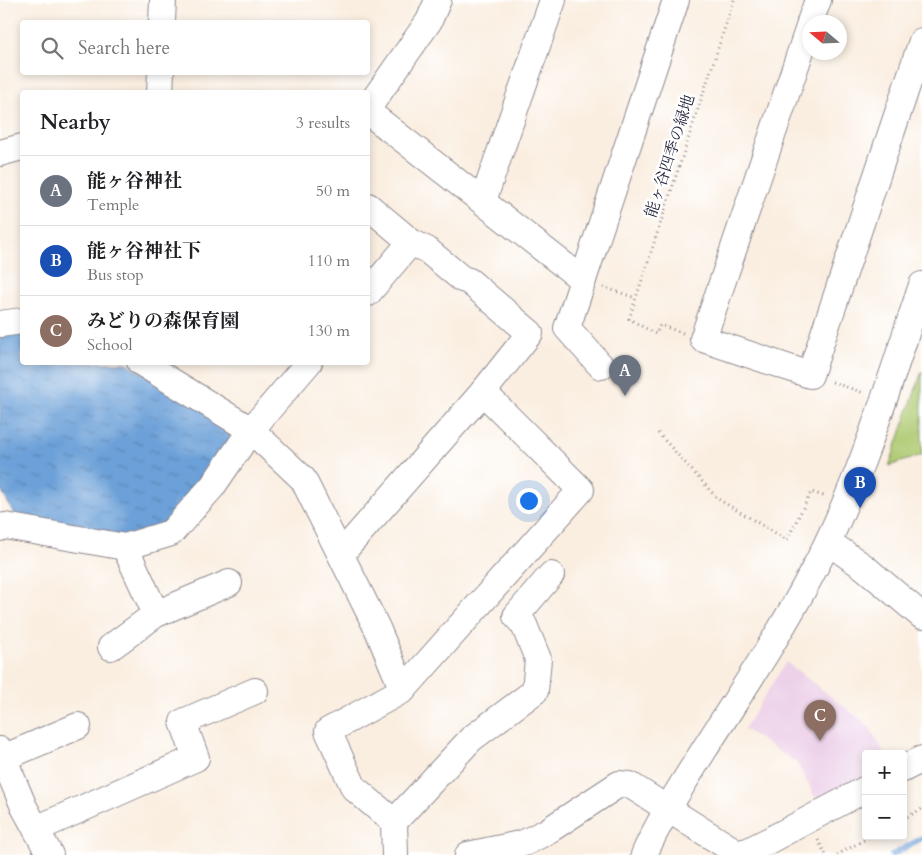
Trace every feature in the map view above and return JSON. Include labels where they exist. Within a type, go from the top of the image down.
[{"type":"street","points":[[162,20],[163,0]]},
{"type":"street","points":[[370,107],[429,20],[438,0]]},
{"type":"street","points":[[483,202],[553,0]]},
{"type":"street","points":[[601,366],[567,328],[676,0]]},
{"type":"street","points":[[813,15],[818,0]]},
{"type":"street","points":[[802,47],[703,340],[810,375],[922,41]]},
{"type":"street","points":[[160,90],[161,75]]},
{"type":"street","points":[[370,112],[584,280]]},
{"type":"street","points":[[0,153],[20,148]]},
{"type":"street","points":[[341,554],[483,392],[530,333],[468,281],[462,279],[427,250],[411,242],[370,208]]},
{"type":"street","points":[[370,291],[411,242]]},
{"type":"street","points":[[644,855],[667,808],[787,620],[828,542],[845,505],[922,285]]},
{"type":"street","points":[[0,324],[20,321]]},
{"type":"street","points":[[145,365],[251,430],[303,479],[377,628],[403,690]]},
{"type":"street","points":[[0,528],[5,526],[125,547],[171,533],[212,487],[251,430],[306,365]]},
{"type":"street","points":[[394,822],[354,788],[328,731],[403,690],[581,490],[483,392]]},
{"type":"street","points":[[828,542],[864,567],[922,616]]},
{"type":"street","points":[[125,547],[156,614]]},
{"type":"street","points":[[395,855],[394,822],[471,739],[535,692],[538,659],[524,625],[516,616],[550,575]]},
{"type":"street","points":[[111,647],[156,614],[229,583]]},
{"type":"street","points":[[36,829],[196,758],[183,722],[255,691]]},
{"type":"street","points":[[50,855],[24,807],[1,754],[78,726]]},
{"type":"street","points":[[907,767],[922,759]]},
{"type":"street","points":[[478,854],[532,840],[619,784],[630,785],[736,852],[746,852],[862,791]]},
{"type":"path","name":"能ヶ谷四季の緑地","points":[[703,340],[660,325],[656,334],[629,319],[734,0]]},
{"type":"path","points":[[584,280],[636,298]]},
{"type":"path","points":[[810,375],[883,399]]},
{"type":"path","points":[[658,433],[718,498],[787,540],[811,492],[845,505]]},
{"type":"path","points":[[907,817],[922,809]]},
{"type":"path","points":[[837,855],[864,840]]},
{"type":"shaded area","points":[[786,662],[868,725],[883,750],[862,750],[862,778],[817,801],[797,763],[744,729]]},
{"type":"green space","points":[[922,371],[922,455],[889,466]]},
{"type":"water","points":[[20,334],[20,365],[130,365],[230,425],[232,434],[187,507],[137,539],[15,516],[0,488],[0,336]]},
{"type":"waterway","points":[[892,855],[922,838]]},
{"type":"place","name":"能ヶ谷神社","points":[[625,396]]},
{"type":"place","name":"能ヶ谷神社下","points":[[860,508]]},
{"type":"place","name":"みどりの森保育園","points":[[820,741]]}]
